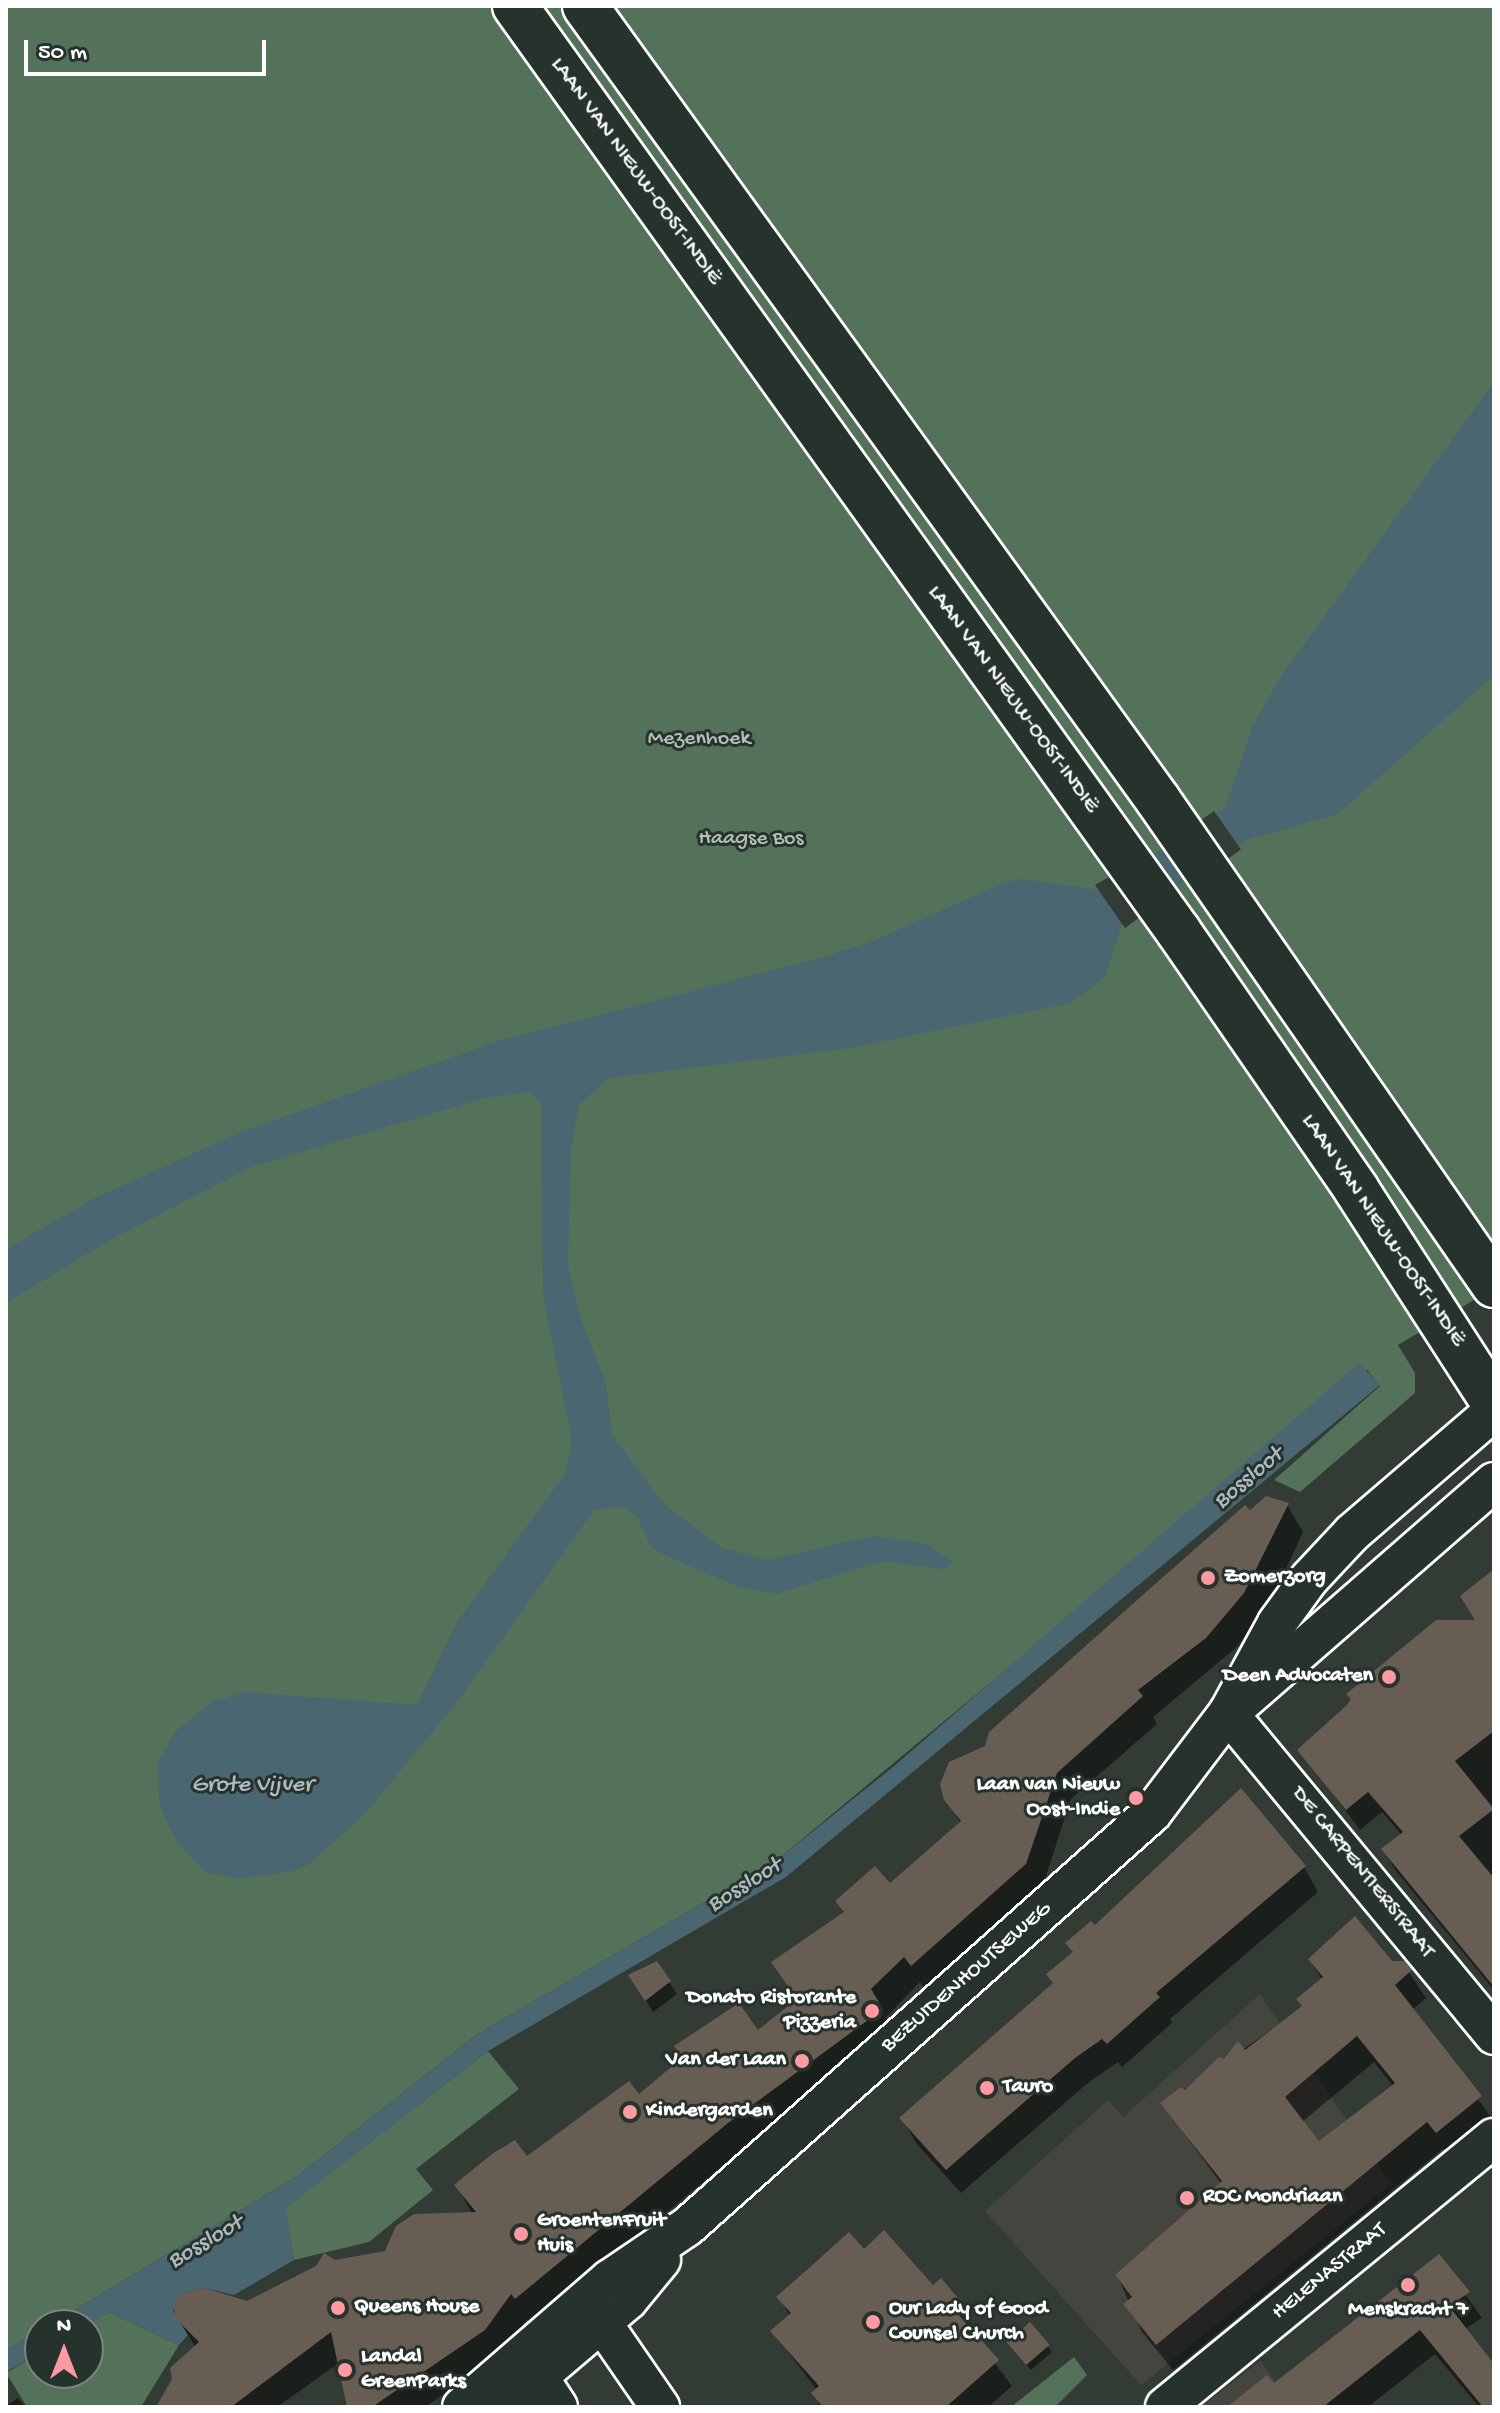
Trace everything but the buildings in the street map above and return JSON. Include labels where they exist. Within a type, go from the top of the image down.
[{"type":"main road","name":"LAAN VAN NIEUW-OOST-INDIË","points":[[515,6],[1179,932],[1356,1189],[1494,1403]]},
{"type":"main road","points":[[585,6],[1158,800],[1225,899],[1399,1140],[1494,1285]]},
{"type":"street","name":"BEZUIDENHOUTSEWEG","points":[[491,2407],[540,2379],[594,2310],[628,2300],[688,2226],[1152,1813],[1228,1713],[1277,1623],[1309,1579],[1352,1533],[1494,1411]]},
{"type":"street","name":"BEZUIDENHOUTSEWEG","points":[[1228,1713],[1494,1482]]},
{"type":"street","name":"DE CARPENTIERSTRAAT","points":[[1228,1713],[1494,2035]]},
{"type":"street","name":"HELENASTRAAT","points":[[1165,2407],[1494,2138]]},
{"type":"street","points":[[594,2310],[660,2407]]},
{"type":"street","name":"BEZUIDENHOUTSEWEG","points":[[462,2407],[540,2379]]},
{"type":"shaded area","name":"ROC Mondriaan","points":[[1260,1994],[1391,2184],[1141,2385],[985,2211],[1108,2100],[1123,2117]]},
{"type":"shaded area","points":[[1260,2361],[1295,2407],[1201,2407]]},
{"type":"green space","name":"Haagse Bos","points":[[6,6],[1494,6],[1494,1288],[1398,1345],[1415,1373],[1415,1393],[1300,1492],[1274,1480],[1380,1386],[1367,1370],[777,1860],[476,2035],[299,2175],[77,2309],[24,2309],[24,2340],[6,2350]]},
{"type":"green space","points":[[488,2051],[519,2089],[416,2169],[433,2190],[369,2242],[294,2260],[285,2208]]},
{"type":"green space","points":[[109,2312],[179,2345],[141,2407],[27,2407],[6,2373],[24,2362],[24,2389],[104,2389],[104,2315]]},
{"type":"green space","points":[[1074,2357],[1087,2375],[1055,2407],[1011,2407]]},
{"type":"water","name":"Grote Vijver","points":[[1494,382],[1494,682],[1491,678],[1338,814],[1247,840],[1122,924],[1105,977],[1071,1003],[850,1048],[608,1078],[579,1105],[571,1148],[568,1266],[580,1316],[606,1383],[612,1435],[664,1504],[722,1548],[768,1560],[873,1536],[927,1544],[953,1562],[943,1569],[882,1561],[776,1594],[739,1587],[664,1555],[651,1547],[636,1515],[622,1507],[594,1510],[458,1701],[365,1814],[308,1865],[293,1871],[238,1879],[205,1872],[175,1839],[159,1804],[158,1761],[176,1731],[212,1702],[244,1692],[417,1705],[457,1622],[565,1474],[572,1441],[543,1296],[541,1104],[530,1092],[485,1098],[251,1167],[110,1240],[6,1303],[6,1249],[97,1197],[241,1132],[498,1041],[820,958],[870,942],[1005,882],[1022,879],[1100,890],[1225,808],[1252,728],[1279,679]]},
{"type":"water","name":"Bossloot","points":[[1359,1363],[1380,1385],[786,1877],[488,2051],[286,2208],[294,2260],[234,2295],[205,2288],[180,2294],[173,2311],[188,2335],[179,2345],[109,2312],[104,2315],[104,2309],[77,2309],[299,2175],[476,2035],[777,1860],[893,1767]]},
{"type":"water","points":[[24,2340],[24,2362],[6,2372],[6,2350]]},
{"type":"pier","points":[[1214,811],[1241,850],[1192,884],[1165,845]]},
{"type":"pier","points":[[1147,856],[1155,906],[1125,928],[1095,885]]},
{"type":"place","name":"Zomerzorg","points":[[1208,1578]]},
{"type":"place","name":"Deen Advocaten","points":[[1389,1677]]},
{"type":"place","name":"Laan van Nieuw Oost-Indie","points":[[1136,1798]]},
{"type":"place","name":"Donato Ristorante Pizzeria","points":[[872,2011]]},
{"type":"place","name":"Van der Laan","points":[[802,2061]]},
{"type":"place","name":"Tauro","points":[[987,2088]]},
{"type":"place","name":"Kindergarden","points":[[630,2112]]},
{"type":"place","name":"ROC Mondriaan","points":[[1187,2198]]},
{"type":"place","name":"GroentenFruit Huis","points":[[521,2234]]},
{"type":"place","name":"Menskracht 7","points":[[1408,2285]]},
{"type":"place","name":"Queens House","points":[[338,2308]]},
{"type":"place","name":"Our Lady of Good Counsel Church","points":[[873,2322]]},
{"type":"place","name":"Landal GreenParks","points":[[345,2370]]},
{"type":"park label","name":"Mezenhoek","points":[[699,740]]}]
